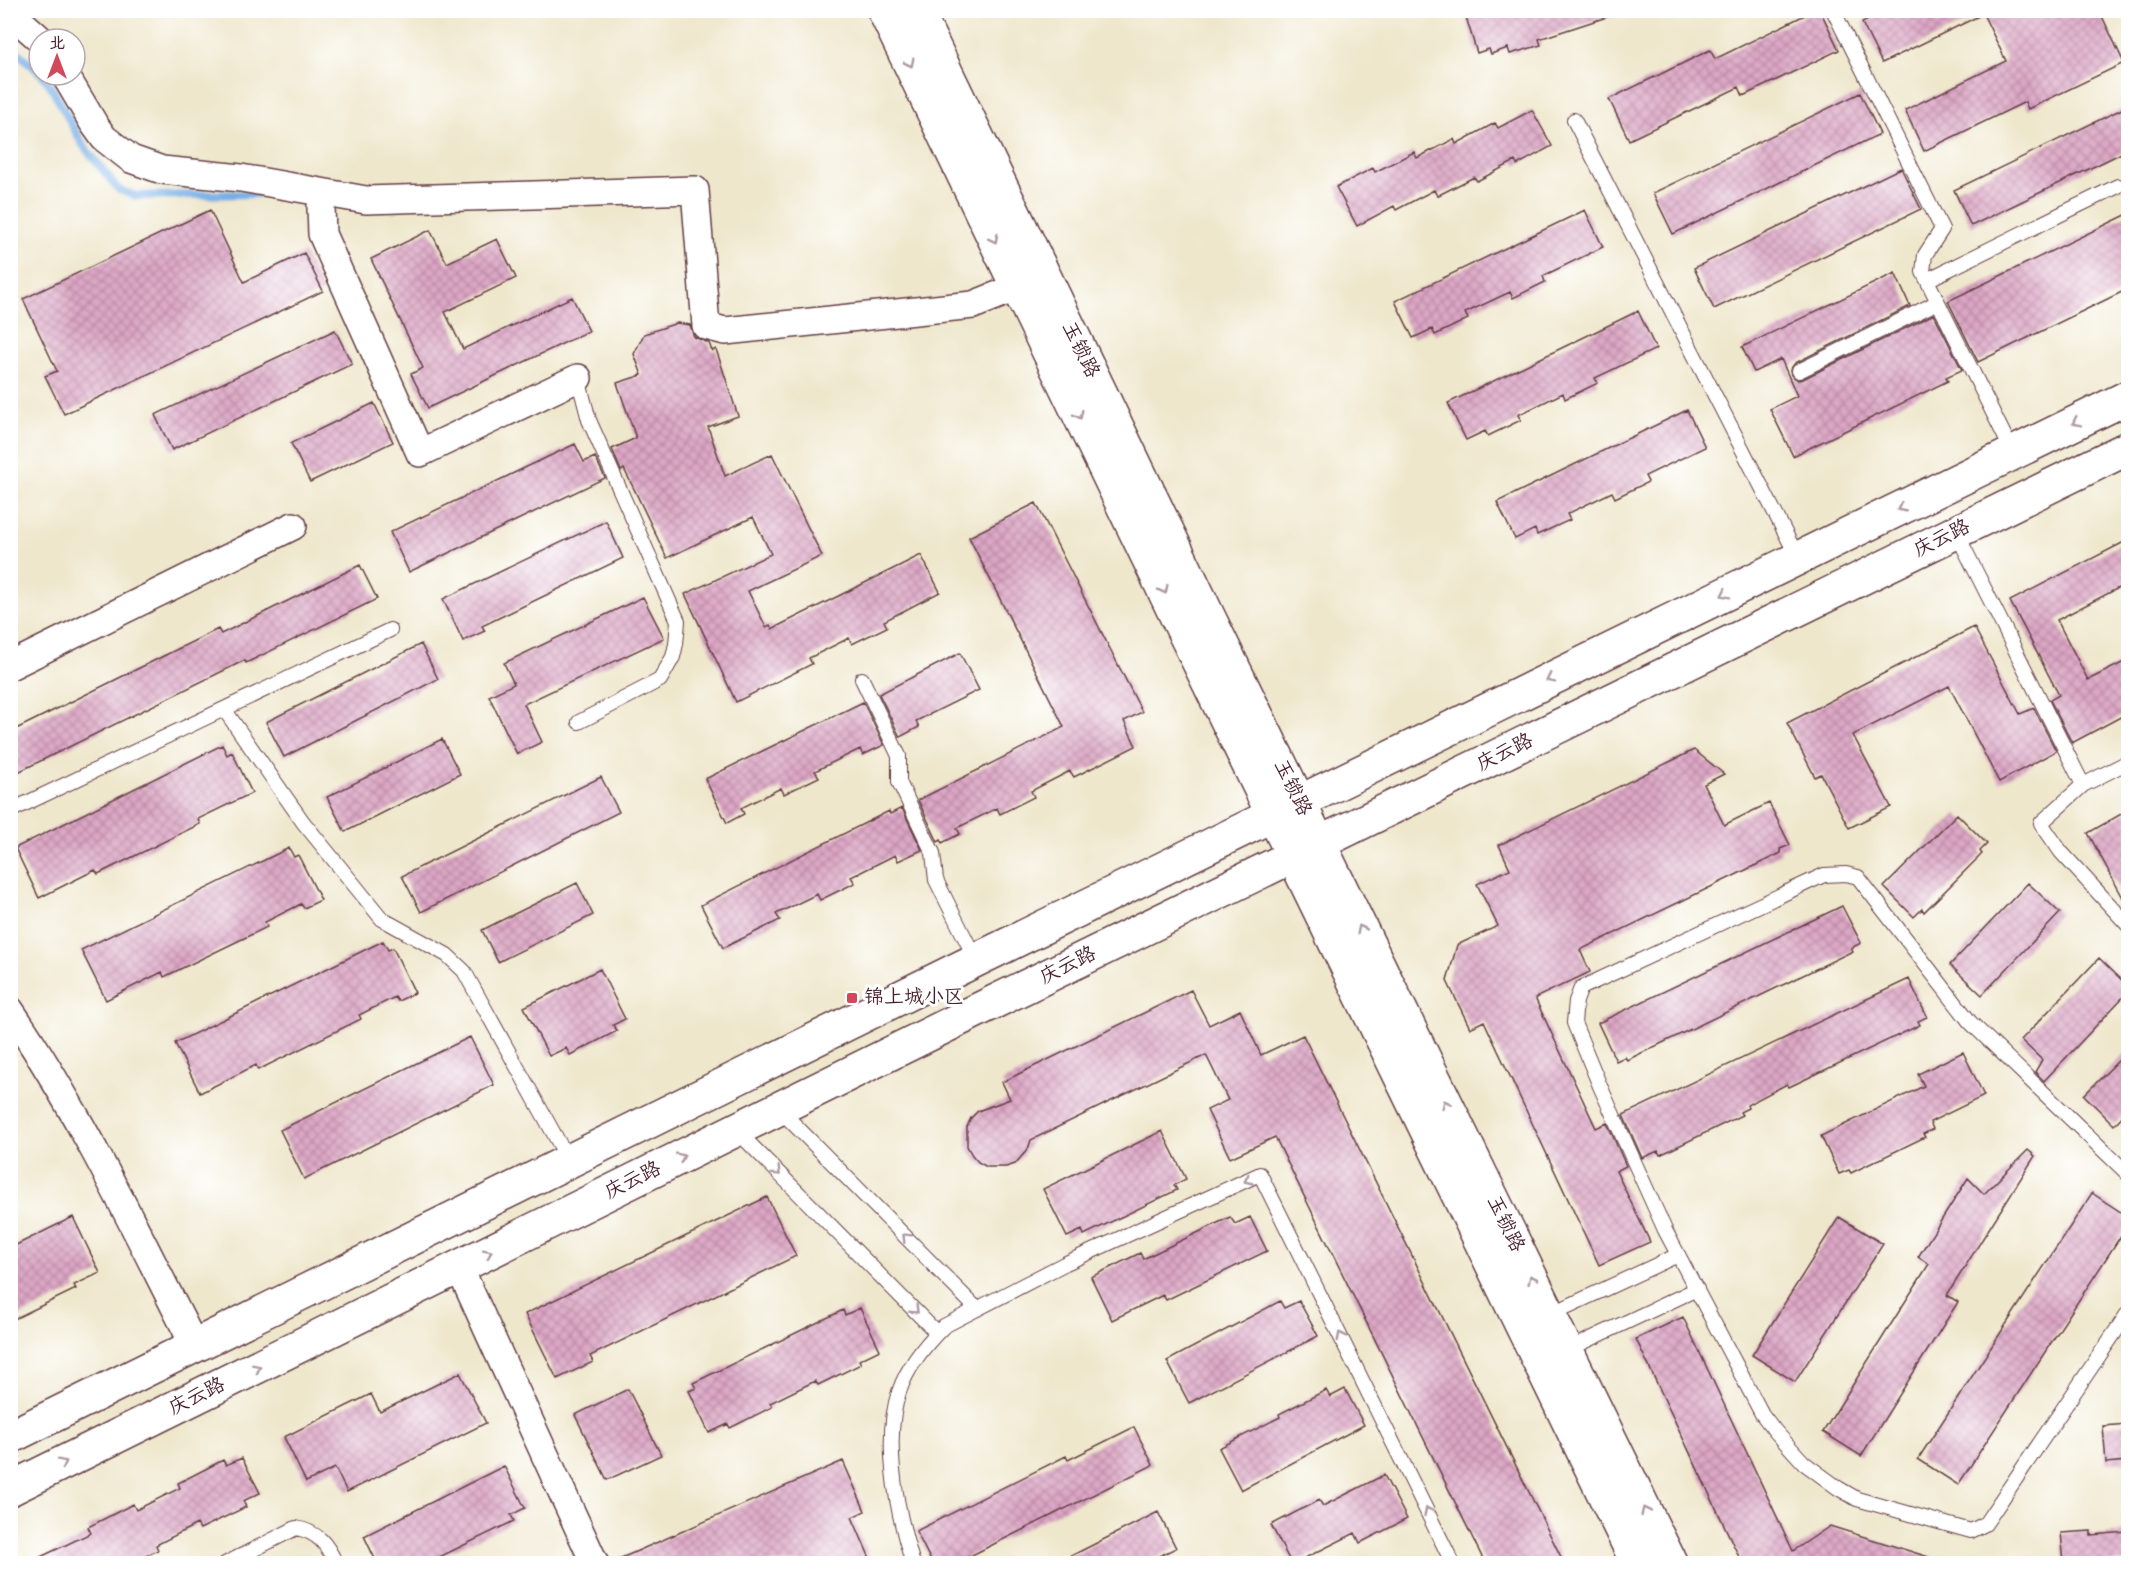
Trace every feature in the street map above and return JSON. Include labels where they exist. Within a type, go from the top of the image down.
[{"type":"main road","name":"玉锁路","points":[[884,10],[1018,287],[1286,808]]},
{"type":"main road","name":"玉锁路","points":[[916,10],[1638,1563]]},
{"type":"main road","points":[[10,1437],[976,960],[2128,397]]},
{"type":"main road","name":"庆云路","points":[[10,1489],[736,1130],[2128,448]]},
{"type":"main road","name":"玉锁路","points":[[1306,850],[1550,1315],[1671,1563]]},
{"type":"street","points":[[72,87],[104,138],[117,149],[146,166],[162,170],[241,178],[366,200],[695,190],[706,326],[725,332],[973,305],[1018,287]]},
{"type":"street","points":[[325,193],[321,207],[322,234],[420,453],[578,378]]},
{"type":"street","points":[[10,666],[293,526]]},
{"type":"street","points":[[10,1010],[55,1080],[91,1143],[195,1347]]},
{"type":"street","points":[[459,1268],[595,1563]]},
{"type":"lane","points":[[1833,10],[1942,229],[1924,255],[1923,273],[2013,453]]},
{"type":"lane","points":[[1574,120],[1798,558]]},
{"type":"lane","points":[[1927,280],[2118,186]]},
{"type":"lane","points":[[1800,371],[1938,302]]},
{"type":"lane","points":[[578,378],[589,420],[678,621],[673,657],[660,680],[579,722]]},
{"type":"lane","points":[[1956,532],[2083,785]]},
{"type":"lane","points":[[12,810],[390,630]]},
{"type":"lane","points":[[861,679],[899,756],[899,782],[933,853],[936,880],[976,960]]},
{"type":"lane","points":[[224,710],[303,822],[382,919],[447,955],[464,971],[569,1161]]},
{"type":"lane","points":[[2128,762],[2083,785],[2041,823],[2061,852],[2128,925]]},
{"type":"lane","points":[[2128,1174],[1970,1022],[1858,878],[1846,874],[1824,874],[1581,988],[1576,1001],[1574,1023],[1605,1096],[1678,1255],[1762,1414],[1781,1440],[1804,1463],[1857,1499],[1971,1531],[1985,1524],[2128,1313]]},
{"type":"lane","points":[[779,1109],[976,1309]]},
{"type":"lane","points":[[736,1130],[937,1333]]},
{"type":"lane","points":[[913,1563],[901,1528],[890,1442],[891,1423],[898,1395],[919,1353],[944,1326],[976,1309],[1064,1264],[1260,1174],[1453,1563]]},
{"type":"lane","points":[[1550,1315],[1678,1255]]},
{"type":"lane","points":[[1567,1350],[1697,1289]]},
{"type":"lane","points":[[225,1563],[296,1528],[308,1530],[328,1545],[336,1563]]},
{"type":"building","points":[[1488,10],[1612,10],[1613,15],[1539,39],[1541,45],[1510,54],[1508,48],[1491,54],[1489,49],[1477,53],[1466,17]]},
{"type":"building","points":[[1815,10],[1820,10],[1839,50],[1743,96],[1739,87],[1629,140],[1609,99],[1710,50],[1715,59]]},
{"type":"building","points":[[1887,10],[2099,10],[2124,63],[2028,109],[2025,102],[1924,151],[1905,110],[2006,61],[1983,14],[1882,63],[1862,23]]},
{"type":"building","points":[[1860,93],[1880,134],[1673,234],[1653,193]]},
{"type":"building","points":[[2128,106],[2128,150],[1971,226],[1954,190]]},
{"type":"building","points":[[1532,110],[1552,146],[1517,165],[1515,161],[1477,181],[1474,177],[1437,196],[1434,190],[1396,210],[1394,206],[1357,226],[1336,187],[1373,168],[1375,172],[1414,152],[1417,158],[1454,139],[1456,144],[1495,123],[1498,128]]},
{"type":"building","points":[[1901,168],[1921,209],[1714,309],[1694,268]]},
{"type":"building","points":[[210,210],[244,282],[304,253],[323,291],[64,414],[45,376],[57,371],[23,299]]},
{"type":"building","points":[[1585,210],[1603,247],[1543,276],[1545,282],[1513,298],[1510,292],[1465,313],[1468,319],[1435,335],[1432,329],[1413,338],[1395,301]]},
{"type":"building","points":[[2128,214],[2128,289],[1978,362],[1948,301]]},
{"type":"building","points":[[430,230],[447,263],[497,239],[516,278],[445,312],[463,349],[572,297],[589,331],[428,408],[411,374],[423,368],[371,259]]},
{"type":"building","points":[[1895,273],[1910,306],[1795,363],[1790,370],[1791,375],[1798,380],[1803,379],[1934,314],[1962,370],[1946,377],[1948,381],[1793,456],[1770,409],[1797,396],[1781,359],[1754,372],[1742,347]]},
{"type":"building","points":[[1638,311],[1656,349],[1595,378],[1598,383],[1565,399],[1563,393],[1518,415],[1521,420],[1488,436],[1485,431],[1466,440],[1448,403]]},
{"type":"building","points":[[677,323],[690,325],[694,337],[709,343],[712,351],[716,349],[738,416],[708,427],[725,476],[772,454],[822,556],[748,591],[766,627],[770,625],[772,629],[921,555],[940,592],[884,621],[887,627],[852,644],[849,638],[809,658],[812,664],[736,702],[685,594],[771,554],[753,517],[667,558],[624,469],[621,471],[612,449],[636,438],[617,383],[642,375],[634,354],[644,334]]},
{"type":"building","points":[[335,330],[352,364],[172,450],[155,415]]},
{"type":"building","points":[[374,403],[393,442],[310,482],[291,443]]},
{"type":"building","points":[[1687,410],[1705,447],[1645,476],[1648,482],[1615,498],[1612,492],[1567,514],[1570,520],[1537,535],[1535,529],[1515,539],[1497,502]]},
{"type":"building","points":[[575,444],[584,462],[595,457],[605,478],[409,572],[390,532]]},
{"type":"building","points":[[1036,503],[1142,712],[1124,721],[1136,746],[1074,777],[1070,771],[1031,791],[1034,797],[1000,814],[997,808],[957,828],[960,834],[942,843],[941,840],[938,842],[918,800],[1064,727],[969,537]]},
{"type":"building","points":[[606,521],[623,558],[482,626],[485,631],[463,641],[443,599]]},
{"type":"building","points":[[2128,540],[2128,583],[2057,620],[2088,680],[2128,660],[2128,713],[2072,743],[2050,700],[2059,695],[2010,601]]},
{"type":"building","points":[[360,565],[377,599],[246,663],[245,660],[10,776],[10,732],[218,629],[221,634]]},
{"type":"building","points":[[643,597],[664,638],[524,704],[542,742],[517,754],[489,696],[514,684],[504,663]]},
{"type":"building","points":[[1974,627],[2020,714],[2034,708],[2056,751],[1999,782],[1949,686],[1853,735],[1891,807],[1849,828],[1821,774],[1815,777],[1787,723]]},
{"type":"building","points":[[421,644],[438,679],[284,757],[266,722]]},
{"type":"building","points":[[960,653],[979,690],[916,721],[919,727],[900,737],[879,694]]},
{"type":"building","points":[[863,702],[884,745],[863,755],[860,749],[815,771],[819,777],[784,794],[781,788],[741,808],[744,814],[727,823],[705,779]]},
{"type":"building","points":[[442,739],[460,774],[345,832],[327,797]]},
{"type":"building","points":[[222,745],[227,755],[232,752],[252,793],[198,819],[200,824],[98,874],[95,870],[39,898],[15,848]]},
{"type":"building","points":[[1694,750],[1724,774],[1704,784],[1724,825],[1769,803],[1790,845],[1780,849],[1781,853],[1580,950],[1590,972],[1535,998],[1596,1128],[1607,1123],[1626,1166],[1616,1171],[1650,1242],[1599,1265],[1484,1021],[1470,1028],[1447,981],[1457,945],[1498,926],[1477,884],[1510,869],[1499,845]]},
{"type":"building","points":[[601,777],[619,812],[421,912],[402,876]]},
{"type":"building","points":[[902,808],[922,850],[898,861],[895,855],[851,877],[855,883],[820,900],[817,894],[776,914],[780,920],[723,948],[701,905],[889,811],[890,814]]},
{"type":"building","points":[[2128,810],[2128,907],[2088,833]]},
{"type":"building","points":[[1957,814],[1987,844],[1980,851],[1982,854],[1924,912],[1922,909],[1914,917],[1884,887]]},
{"type":"building","points":[[289,848],[294,857],[298,855],[321,900],[304,908],[301,904],[265,922],[267,927],[164,977],[162,972],[106,1000],[81,950]]},
{"type":"building","points":[[577,883],[593,915],[498,962],[482,930]]},
{"type":"building","points":[[2028,883],[2060,913],[1982,995],[1950,965]]},
{"type":"building","points":[[1842,906],[1861,943],[1851,948],[1853,951],[1627,1060],[1625,1057],[1616,1061],[1598,1023]]},
{"type":"building","points":[[383,941],[388,950],[393,948],[415,993],[398,1001],[395,997],[359,1015],[361,1019],[258,1070],[256,1065],[200,1093],[175,1043]]},
{"type":"building","points":[[2099,958],[2128,986],[2128,992],[2044,1081],[2035,1072],[2042,1060],[2021,1040]]},
{"type":"building","points":[[600,969],[625,1019],[613,1025],[617,1031],[570,1055],[566,1048],[549,1056],[524,1007]]},
{"type":"building","points":[[1909,979],[1927,1017],[1918,1021],[1920,1025],[1789,1087],[1787,1084],[1747,1105],[1748,1108],[1740,1112],[1742,1115],[1660,1155],[1658,1151],[1642,1158],[1623,1115]]},
{"type":"building","points":[[1191,990],[1209,1025],[1240,1010],[1261,1055],[1303,1035],[1564,1563],[1485,1563],[1275,1137],[1230,1158],[1207,1110],[1228,1100],[1206,1055],[1031,1140],[1028,1149],[1015,1164],[1006,1167],[987,1167],[972,1155],[967,1146],[967,1127],[971,1118],[978,1111],[1010,1099],[1002,1082]]},
{"type":"building","points":[[470,1037],[494,1085],[304,1179],[280,1130]]},
{"type":"building","points":[[2128,1051],[2128,1110],[2114,1125],[2084,1095]]},
{"type":"building","points":[[1963,1052],[1984,1096],[1930,1122],[1933,1129],[1923,1134],[1925,1137],[1851,1173],[1849,1170],[1839,1174],[1821,1136],[1924,1086],[1918,1074]]},
{"type":"building","points":[[1162,1131],[1186,1179],[1174,1185],[1177,1190],[1084,1235],[1082,1230],[1067,1237],[1043,1189]]},
{"type":"building","points":[[2028,1150],[2035,1156],[1947,1295],[1958,1302],[1861,1456],[1823,1432],[1929,1264],[1918,1257],[1968,1178],[1984,1194]]},
{"type":"building","points":[[2092,1193],[2128,1217],[2128,1225],[1958,1485],[1918,1459]]},
{"type":"building","points":[[767,1197],[796,1256],[590,1356],[593,1362],[557,1379],[525,1314]]},
{"type":"building","points":[[73,1217],[100,1273],[74,1285],[76,1289],[10,1321],[10,1248]]},
{"type":"building","points":[[1230,1217],[1235,1224],[1250,1217],[1267,1251],[1166,1300],[1163,1295],[1112,1320],[1091,1277],[1140,1253],[1143,1259]]},
{"type":"building","points":[[1839,1217],[1883,1244],[1795,1382],[1752,1355]]},
{"type":"building","points":[[1280,1301],[1284,1308],[1299,1301],[1318,1336],[1189,1403],[1167,1361]]},
{"type":"building","points":[[860,1308],[880,1350],[859,1360],[861,1364],[818,1385],[815,1381],[770,1403],[772,1407],[730,1428],[728,1424],[709,1433],[689,1391],[696,1388],[693,1383],[843,1310],[845,1315]]},
{"type":"building","points":[[1683,1317],[1793,1551],[1830,1526],[1935,1559],[1934,1563],[1742,1563],[1636,1339]]},
{"type":"building","points":[[460,1373],[486,1423],[347,1492],[335,1468],[306,1482],[284,1437],[371,1394],[380,1412]]},
{"type":"building","points":[[628,1389],[661,1455],[607,1480],[575,1415]]},
{"type":"building","points":[[1345,1389],[1364,1425],[1241,1490],[1219,1448],[1280,1417],[1279,1414],[1326,1390],[1330,1397]]},
{"type":"building","points":[[2128,1424],[2128,1461],[2106,1463],[2103,1426]]},
{"type":"building","points":[[1134,1427],[1153,1465],[956,1563],[932,1563],[916,1531],[1066,1456],[1068,1460]]},
{"type":"building","points":[[242,1458],[260,1493],[243,1501],[246,1507],[200,1529],[197,1524],[156,1545],[158,1550],[130,1563],[28,1563],[91,1533],[88,1527],[133,1504],[136,1510],[180,1488],[178,1483],[223,1460],[226,1465]]},
{"type":"building","points":[[843,1461],[865,1511],[852,1517],[872,1563],[610,1563]]},
{"type":"building","points":[[504,1466],[525,1508],[511,1515],[514,1521],[427,1563],[377,1563],[364,1536]]},
{"type":"building","points":[[1384,1475],[1407,1519],[1360,1543],[1355,1533],[1291,1563],[1271,1525],[1319,1500],[1323,1506]]},
{"type":"building","points":[[1158,1512],[1176,1548],[1145,1563],[1057,1563]]},
{"type":"building","points":[[2091,1531],[2091,1535],[2128,1532],[2128,1563],[2064,1563],[2061,1533]]},
{"type":"waterway","points":[[10,45],[27,61]]},
{"type":"waterway","points":[[51,87],[83,145],[119,190],[136,196],[257,194]]},
{"type":"place","name":"锦上城小区","points":[[852,998]]}]
